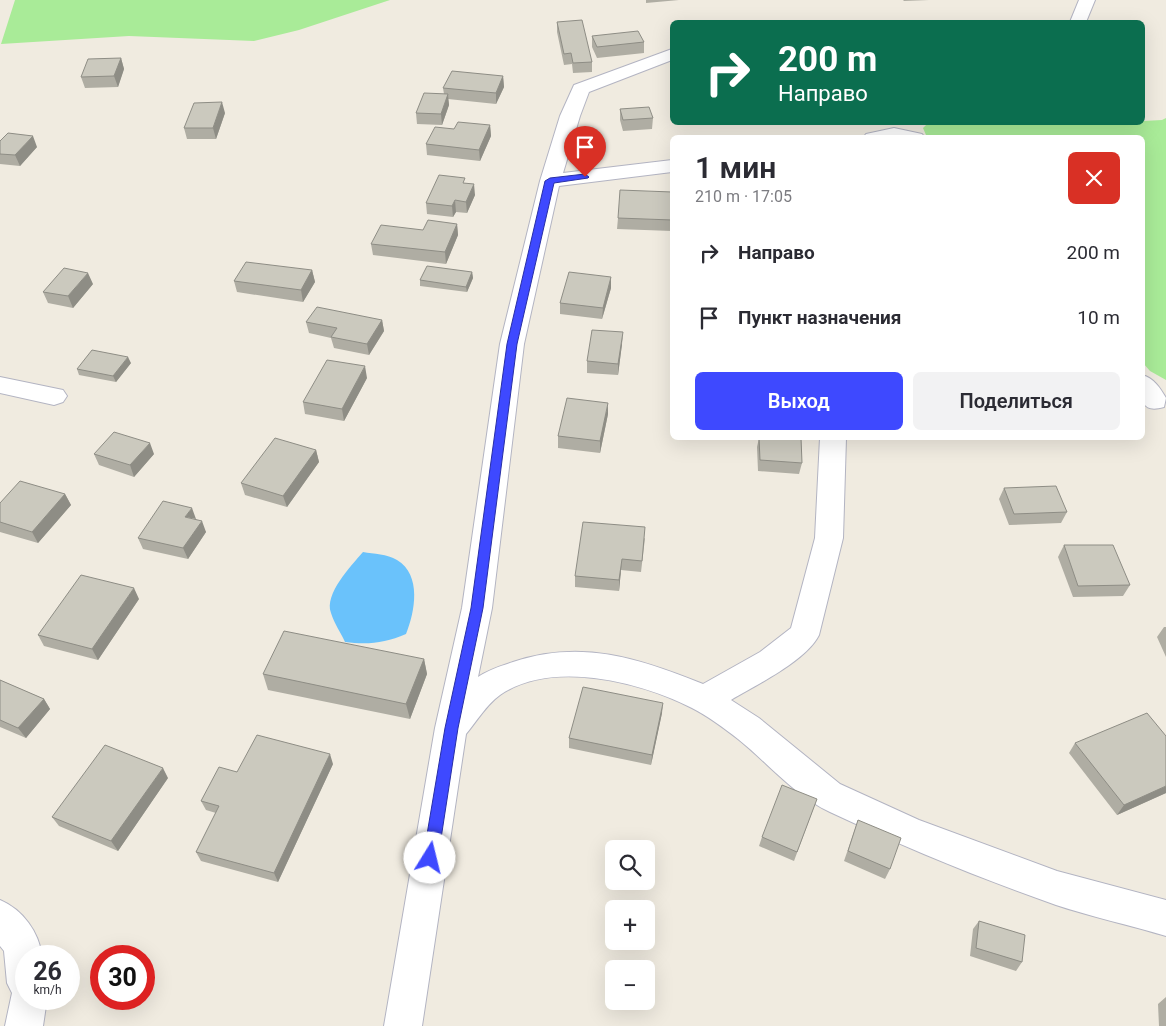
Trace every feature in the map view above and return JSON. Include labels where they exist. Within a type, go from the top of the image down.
[{"type":"street","points":[[1079,20],[1087,0]]},
{"type":"street","points":[[404,1026],[452,728],[477,608],[512,344],[550,181],[570,116],[581,89],[670,55]]},
{"type":"street","points":[[889,135],[909,125]]},
{"type":"street","points":[[894,134],[899,135]]},
{"type":"street","points":[[550,181],[670,166]]},
{"type":"street","points":[[0,385],[54,396]]},
{"type":"street","points":[[705,699],[771,661],[804,635],[829,538],[833,440]]},
{"type":"street","points":[[452,728],[487,687],[525,670],[562,663],[598,664],[653,677],[705,699],[748,728],[828,795],[910,833],[1058,888],[1166,918]]},
{"type":"street","points":[[0,918],[22,945]]},
{"type":"street","points":[[24,1026],[26,1010]]},
{"type":"green space","points":[[15,0],[390,0],[299,30],[254,41],[129,36],[1,44]]},
{"type":"green space","points":[[1166,118],[1166,380],[1150,371],[1145,365],[1145,135],[926,135],[923,128],[926,125],[1145,125],[1145,121]]},
{"type":"water","points":[[363,552],[393,558],[405,567],[410,575],[413,584],[414,605],[406,634],[376,642],[345,642],[331,613],[331,597],[340,581]]},
{"type":"building","points":[[582,20],[592,62],[573,63],[571,53],[564,54],[557,22]]},
{"type":"building","points":[[638,31],[644,42],[597,47],[592,36]]},
{"type":"building","points":[[121,58],[114,76],[81,77],[88,59]]},
{"type":"building","points":[[452,71],[503,76],[496,93],[443,88]]},
{"type":"building","points":[[424,93],[448,94],[441,114],[416,113]]},
{"type":"building","points":[[222,102],[213,128],[184,128],[194,103]]},
{"type":"building","points":[[649,107],[653,118],[623,120],[620,109]]},
{"type":"building","points":[[458,122],[490,125],[479,150],[426,144],[435,127],[454,129]]},
{"type":"building","points":[[8,133],[33,136],[15,155],[0,154],[0,141]]},
{"type":"building","points":[[439,175],[465,178],[463,183],[474,184],[466,202],[455,200],[452,206],[426,203]]},
{"type":"building","points":[[620,190],[670,192],[670,220],[618,218]]},
{"type":"building","points":[[428,220],[457,224],[445,252],[371,244],[381,225],[423,230]]},
{"type":"building","points":[[246,262],[312,270],[301,290],[234,281]]},
{"type":"building","points":[[427,266],[472,272],[466,287],[420,280]]},
{"type":"building","points":[[64,268],[88,273],[68,296],[43,292]]},
{"type":"building","points":[[569,272],[611,277],[603,308],[560,303]]},
{"type":"building","points":[[317,307],[382,320],[367,344],[331,337],[337,328],[306,322]]},
{"type":"building","points":[[592,330],[623,332],[618,364],[587,361]]},
{"type":"building","points":[[92,350],[128,357],[113,376],[77,369]]},
{"type":"building","points":[[327,360],[365,366],[342,409],[303,402]]},
{"type":"building","points":[[567,398],[608,403],[600,441],[558,436]]},
{"type":"building","points":[[114,432],[150,443],[130,465],[94,454]]},
{"type":"building","points":[[275,438],[316,450],[283,496],[241,483]]},
{"type":"building","points":[[759,440],[801,440],[802,463],[760,460]]},
{"type":"building","points":[[20,481],[65,494],[32,532],[0,522],[0,503]]},
{"type":"building","points":[[1056,486],[1067,512],[1014,514],[1004,488]]},
{"type":"building","points":[[163,501],[192,508],[185,517],[202,521],[183,548],[138,538]]},
{"type":"building","points":[[583,522],[645,527],[642,561],[622,559],[619,580],[575,576]]},
{"type":"building","points":[[1064,545],[1113,545],[1130,585],[1078,586]]},
{"type":"building","points":[[81,575],[134,588],[92,649],[38,635]]},
{"type":"building","points":[[284,631],[424,659],[406,704],[263,674]]},
{"type":"building","points":[[0,680],[44,699],[18,728],[0,720]]},
{"type":"building","points":[[583,687],[663,703],[652,755],[569,738]]},
{"type":"building","points":[[1147,713],[1166,736],[1166,786],[1124,805],[1075,743]]},
{"type":"building","points":[[257,735],[330,754],[274,873],[196,852],[219,806],[201,801],[219,767],[237,772]]},
{"type":"building","points":[[105,745],[163,768],[111,841],[52,817]]},
{"type":"building","points":[[782,785],[817,799],[797,852],[762,837]]},
{"type":"building","points":[[858,820],[901,838],[890,869],[848,851]]},
{"type":"building","points":[[979,921],[1025,935],[1022,962],[976,948]]},
{"type":"route","points":[[430,858],[452,728],[477,608],[512,344],[550,181],[585,177]]}]
